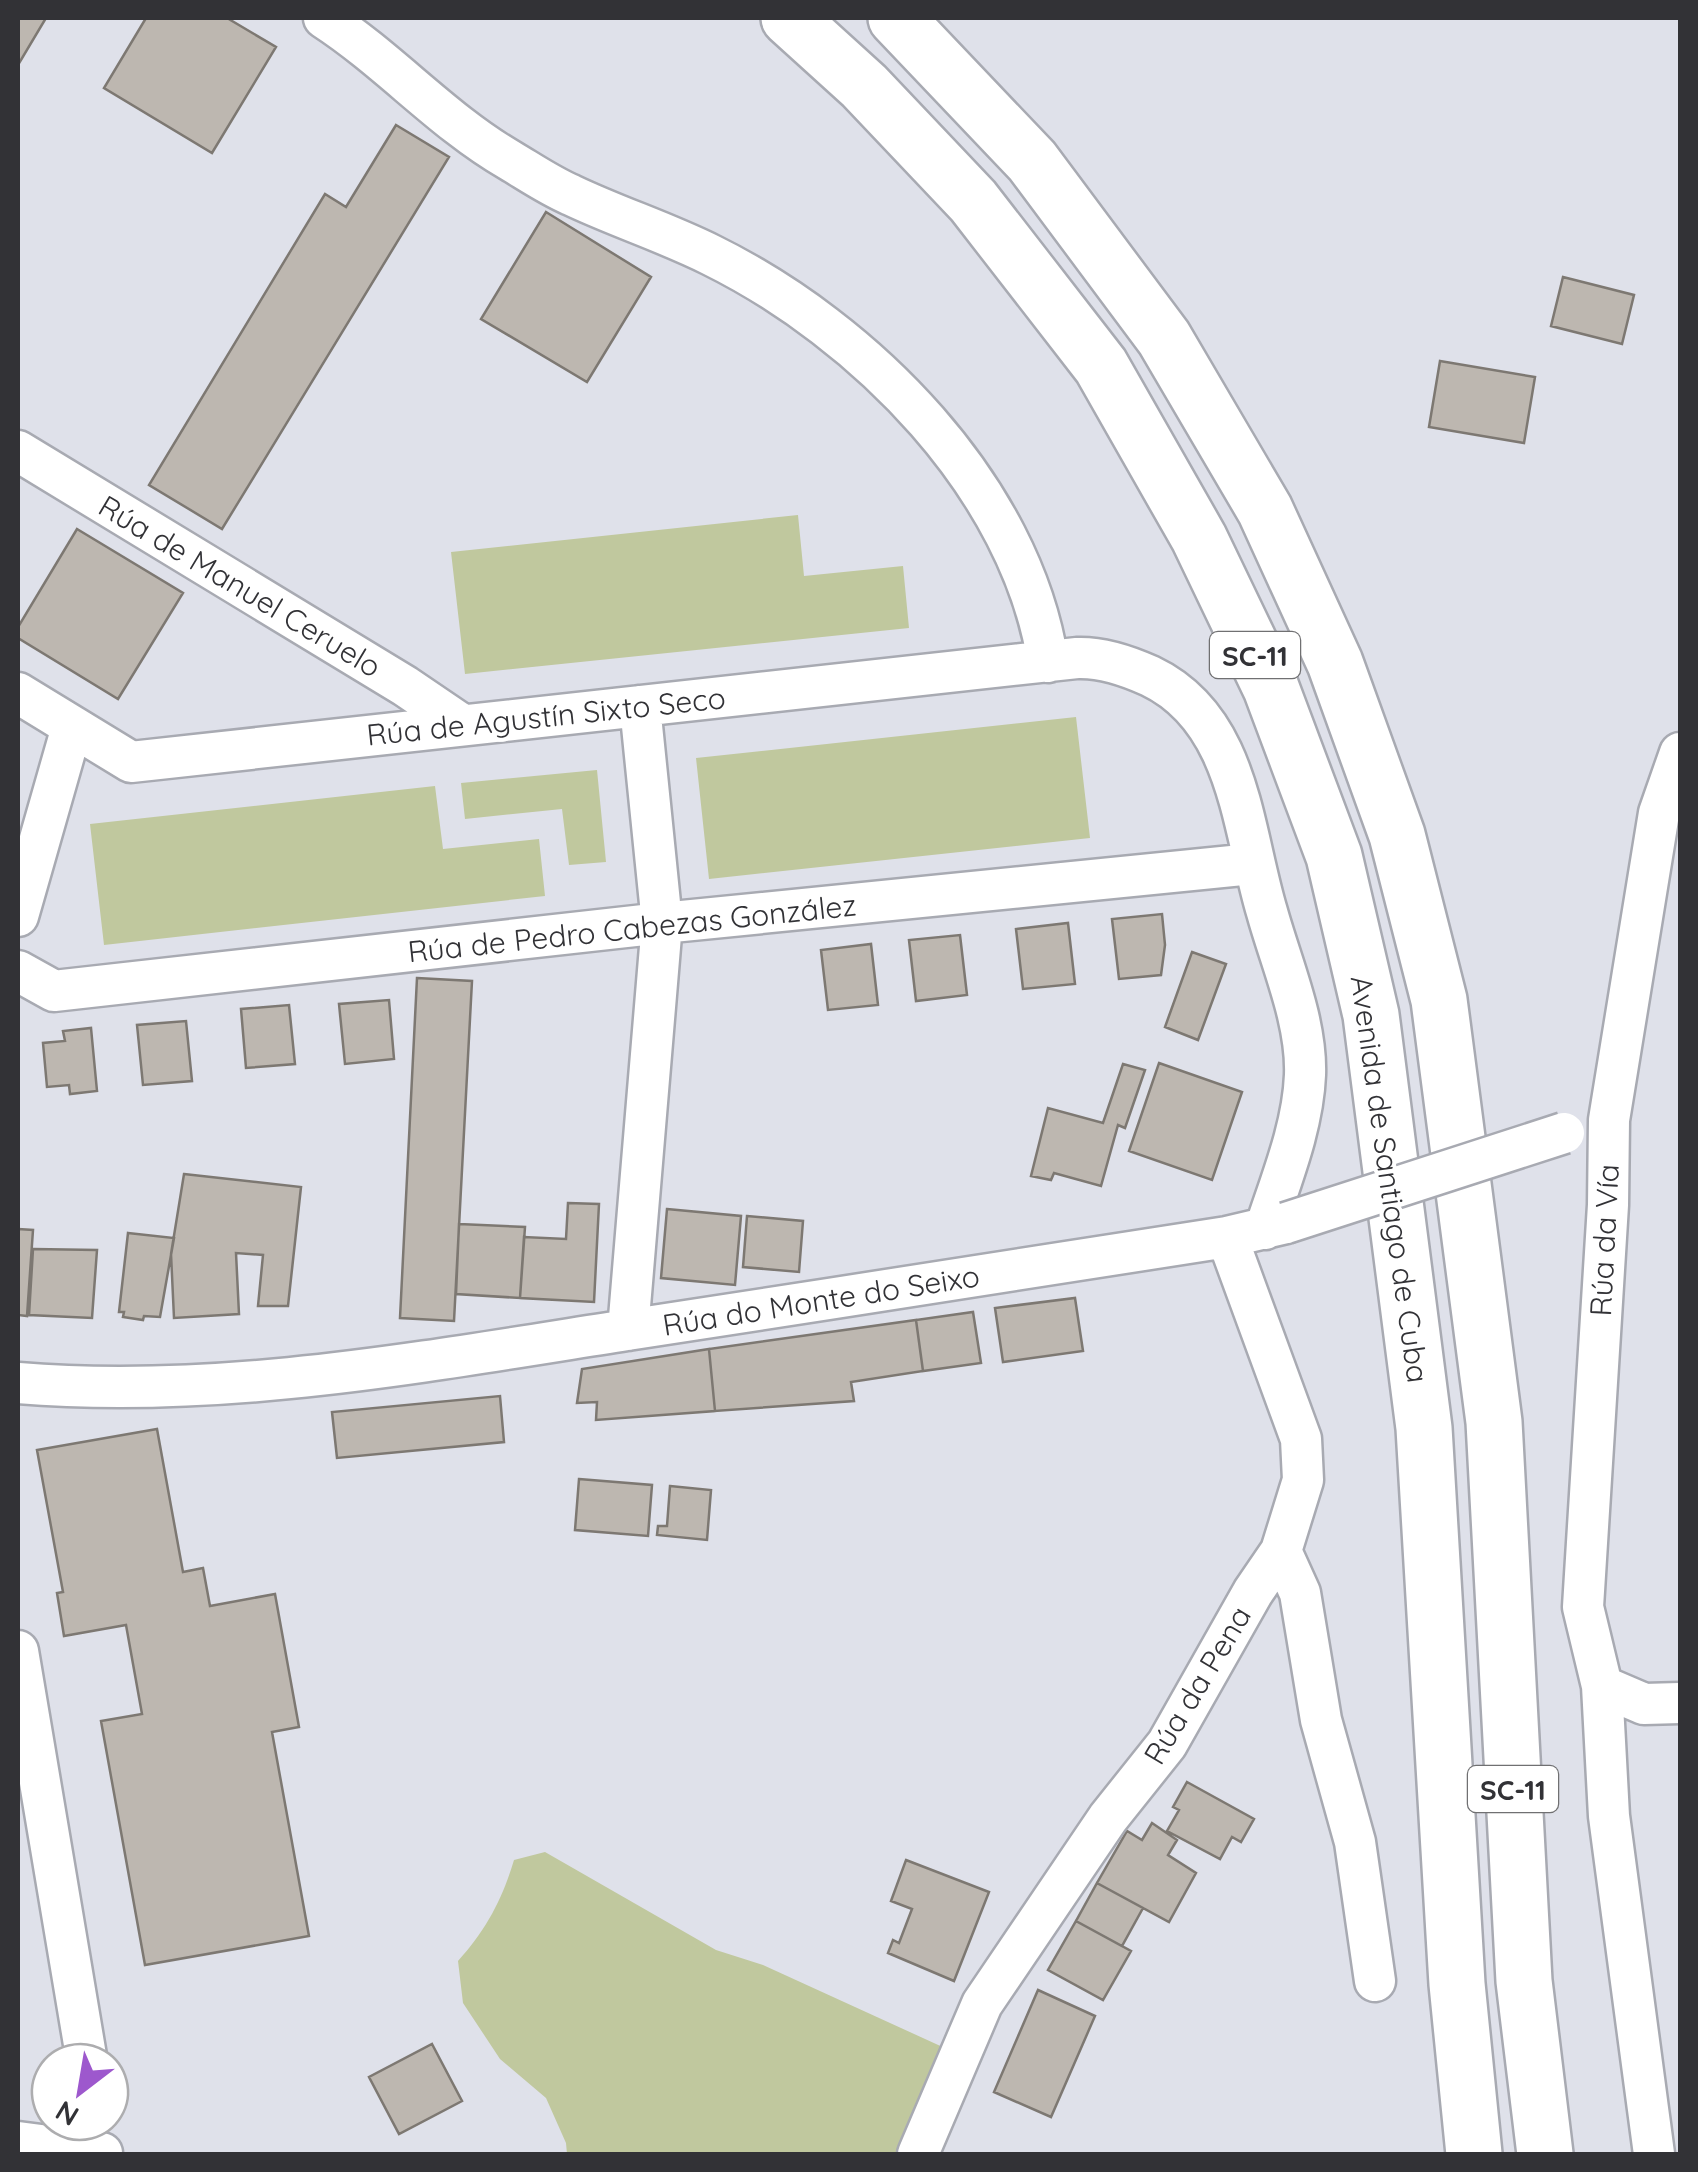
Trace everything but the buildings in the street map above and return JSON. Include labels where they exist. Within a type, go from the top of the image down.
[{"type":"highway","name":"Avenida de Santiago de Cuba","points":[[789,18],[864,86],[973,200],[1101,366],[1199,538],[1270,688],[1334,856],[1372,1015],[1424,1428],[1457,1984],[1474,2154]]},
{"type":"highway","name":"SC-11","points":[[896,18],[1032,161],[1164,338],[1265,510],[1335,662],[1398,834],[1439,1000],[1494,1422],[1524,1981],[1545,2154]]},
{"type":"street","points":[[324,18],[505,158],[567,194],[710,254],[747,274],[786,298],[877,368],[919,412],[996,520],[1020,562],[1042,624],[1048,662]]},
{"type":"street","name":"Rúa de Manuel Ceruelo","points":[[18,451],[461,724]]},
{"type":"street","name":"Rúa de Agustín Sixto Seco","points":[[18,693],[131,762],[1092,658],[1136,669],[1161,682],[1191,704],[1205,721],[1238,791],[1252,864]]},
{"type":"street","points":[[628,1330],[662,923],[640,706]]},
{"type":"street","points":[[18,916],[72,726]]},
{"type":"street","name":"Rúa da Vía","points":[[1654,2154],[1609,1816],[1602,1686],[1583,1608],[1608,1205],[1609,1120],[1659,813],[1680,754]]},
{"type":"street","points":[[1252,864],[1297,1019],[1305,1074],[1294,1135],[1259,1230]]},
{"type":"street","name":"Rúa de Pedro Cabezas González","points":[[18,971],[54,990],[662,923],[1252,864]]},
{"type":"street","name":"Rúa do Monte do Seixo","points":[[18,1383],[96,1389],[176,1387],[343,1371],[1259,1230],[1609,1120]]},
{"type":"street","name":"Rúa da Pena","points":[[918,2154],[982,2004],[1108,1818],[1167,1744],[1281,1551],[1304,1480],[1301,1439],[1259,1230]]},
{"type":"street","points":[[1281,1551],[1300,1593],[1320,1720],[1355,1842],[1375,1980]]},
{"type":"street","points":[[18,1651],[84,2042]]},
{"type":"street","points":[[1602,1686],[1662,1704]]},
{"type":"street","points":[[18,2142],[102,2154]]},
{"type":"green space","points":[[798,515],[804,576],[903,566],[909,628],[465,674],[451,552]]},
{"type":"green space","points":[[1076,717],[1090,838],[709,879],[696,758]]},
{"type":"green space","points":[[597,770],[606,862],[569,865],[562,809],[465,819],[461,783]]},
{"type":"green space","points":[[435,786],[443,849],[539,839],[545,896],[104,945],[90,824]]},
{"type":"green space","points":[[545,1852],[716,1950],[763,1965],[947,2049],[914,2127],[897,2154],[567,2154],[546,2098],[500,2059],[463,2003],[458,1961],[492,1914],[514,1860]]}]
